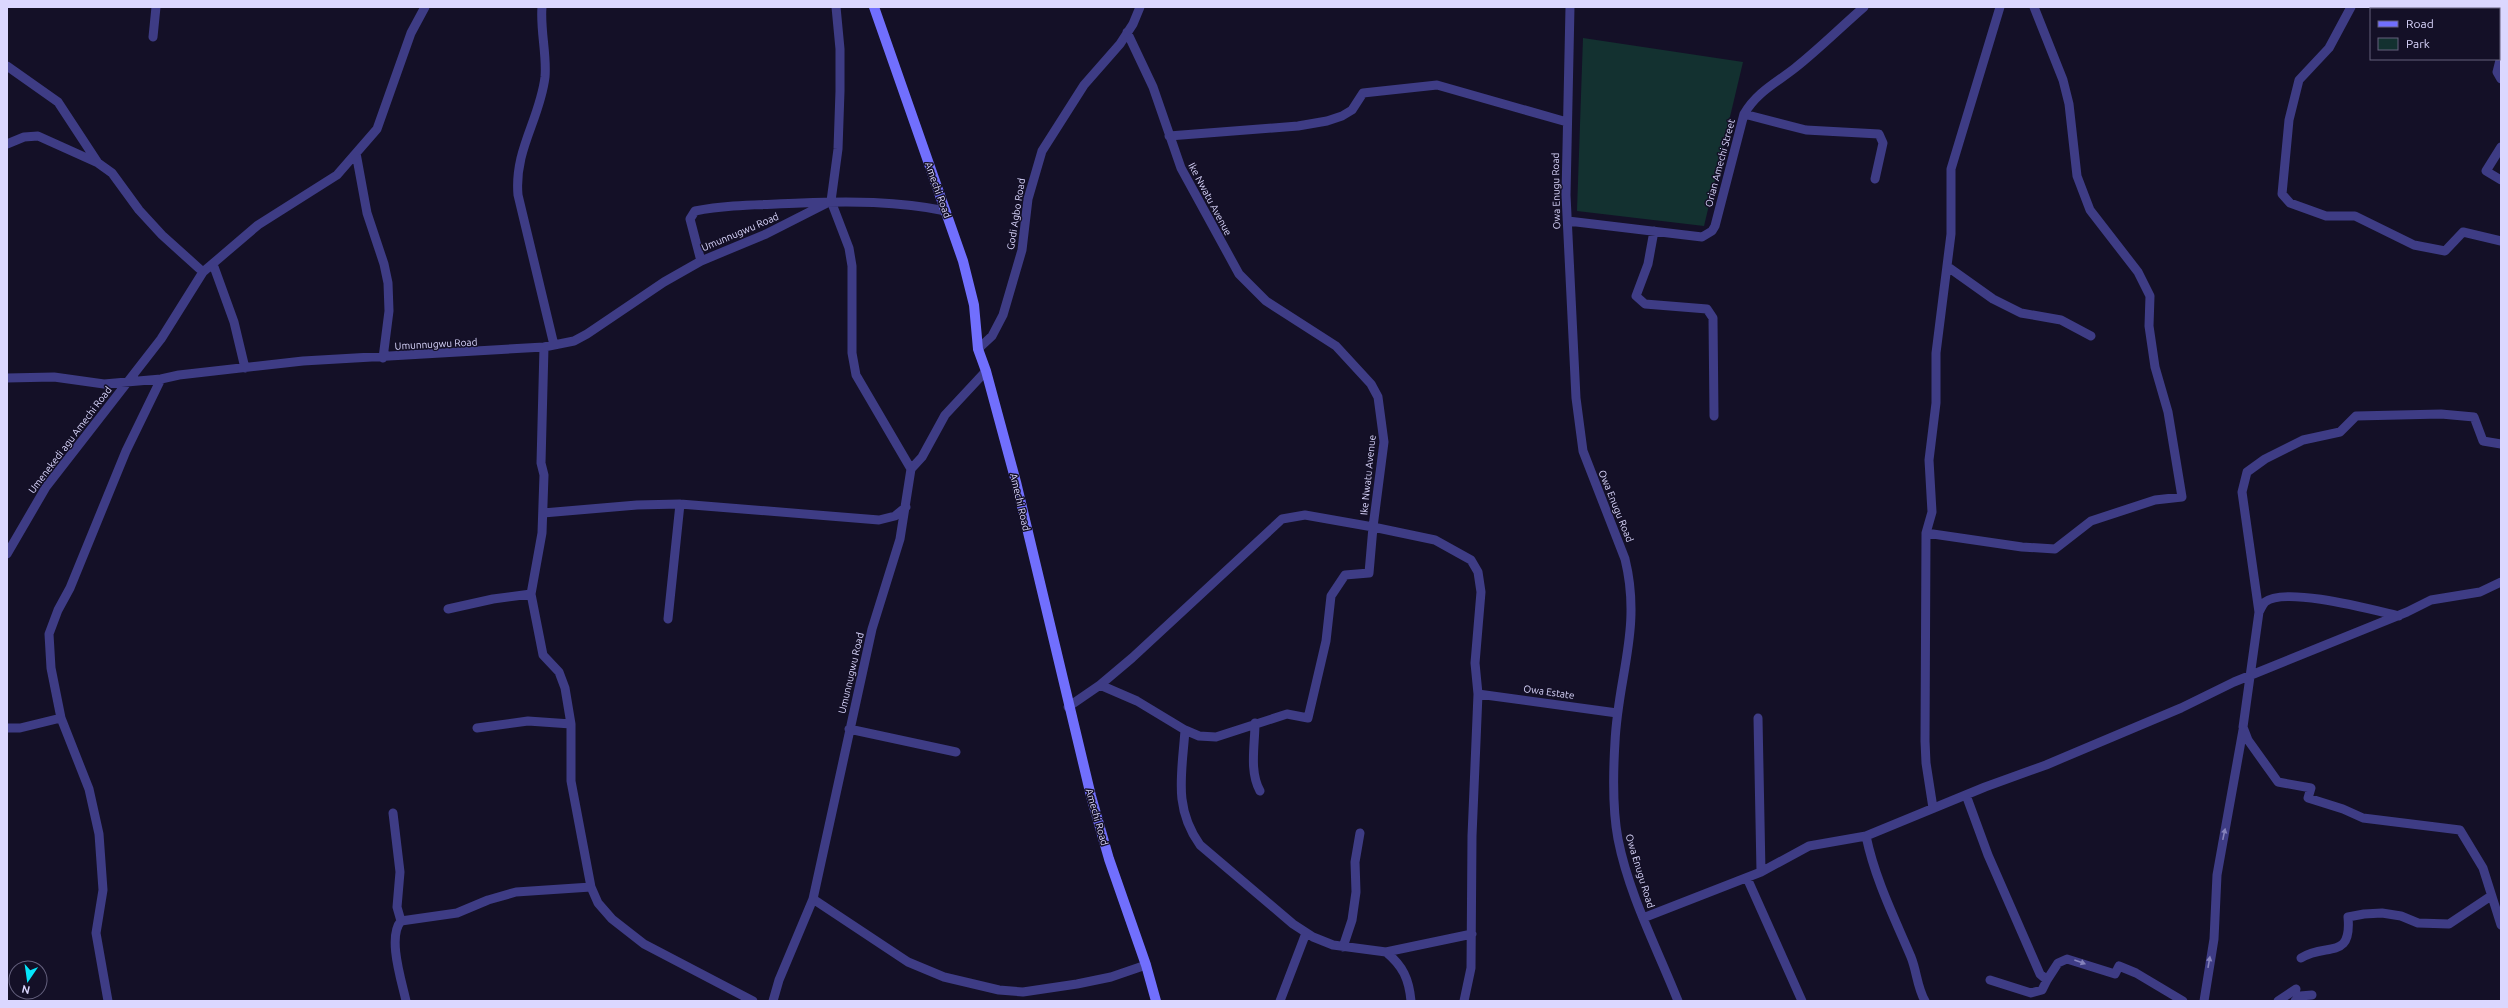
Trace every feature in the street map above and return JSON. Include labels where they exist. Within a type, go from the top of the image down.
[{"type":"main road","name":"Amechi Road","points":[[874,7],[963,261],[974,305],[978,349],[986,371],[1016,482],[1068,707],[1109,860],[1146,965],[1156,1001]]},
{"type":"street","points":[[154,37],[156,7]]},
{"type":"street","name":"Umenekedi agu Amechi Road","points":[[7,554],[46,487],[127,381],[162,339],[203,272],[258,225],[337,175],[377,129],[411,33],[425,7]]},
{"type":"street","points":[[542,7],[545,77],[538,105],[520,157],[516,176],[518,195],[554,345]]},
{"type":"street","points":[[836,7],[840,49],[840,91],[838,149],[831,201],[849,248],[852,266],[852,353],[856,374],[911,469],[922,457],[945,415],[986,371]]},
{"type":"street","name":"Godi Agbo Road","points":[[978,349],[992,336],[1003,315],[1022,250],[1028,199],[1033,176],[1042,151],[1084,85],[1120,44],[1133,24],[1140,7]]},
{"type":"street","name":"Owa Enugu Road","points":[[1570,7],[1567,122],[1568,221],[1576,398],[1583,451],[1620,542],[1630,576],[1631,637],[1616,713],[1614,790],[1616,825],[1618,840],[1643,918],[1678,1001]]},
{"type":"street","name":"Orian Amechi Street","points":[[1568,221],[1702,237],[1712,231],[1744,114],[1758,93],[1796,67],[1864,7]]},
{"type":"street","points":[[1933,808],[1926,763],[1925,741],[1926,533],[1932,512],[1928,460],[1936,403],[1936,353],[1948,267],[1952,165],[2000,7]]},
{"type":"street","points":[[1926,533],[2022,547],[2055,549],[2091,521],[2155,500],[2182,497],[2168,412],[2155,367],[2149,326],[2150,296],[2138,272],[2090,210],[2078,176],[2069,104],[2064,80],[2034,7]]},
{"type":"street","points":[[2351,7],[2329,48],[2299,80],[2289,120],[2282,194],[2290,202],[2326,216],[2355,216],[2414,245],[2446,251],[2463,232],[2501,241]]},
{"type":"street","name":"Ike Nwatu Avenue","points":[[1068,707],[1100,685],[1282,519],[1305,515],[1374,527],[1384,442],[1378,398],[1371,384],[1336,346],[1266,301],[1239,274],[1181,168],[1153,87],[1127,32]]},
{"type":"street","points":[[2501,56],[2497,72],[2501,79]]},
{"type":"street","points":[[7,66],[58,102],[98,163]]},
{"type":"street","points":[[1169,136],[1298,126],[1327,121],[1342,116],[1352,110],[1363,93],[1437,85],[1567,122]]},
{"type":"street","points":[[1744,114],[1806,130],[1879,134],[1883,143],[1875,179]]},
{"type":"street","points":[[7,144],[24,137],[38,136],[98,163],[112,174],[139,210],[162,234],[203,272]]},
{"type":"street","points":[[2501,147],[2486,172],[2501,180]]},
{"type":"street","points":[[356,153],[367,212],[384,264],[388,283],[389,311],[383,358]]},
{"type":"street","points":[[701,260],[690,219],[695,211],[737,204],[831,201],[921,206],[946,211]]},
{"type":"street","name":"Umunnugwu Road","points":[[7,378],[54,377],[104,384],[161,379],[179,375],[303,361],[383,358],[544,347],[574,341],[588,334],[664,282],[701,260],[766,234],[831,201]]},
{"type":"street","points":[[1654,231],[1648,264],[1636,296],[1645,304],[1707,309],[1713,318],[1714,416]]},
{"type":"street","points":[[213,264],[234,322],[245,368]]},
{"type":"street","points":[[1948,267],[1993,299],[2021,313],[2061,320],[2091,336]]},
{"type":"street","points":[[544,347],[541,463],[544,475],[542,533],[531,594],[543,655],[559,672],[565,688],[572,724],[571,781],[591,887],[598,903],[612,919],[644,944],[753,1001]]},
{"type":"street","points":[[108,1001],[96,933],[103,890],[99,834],[89,789],[61,718],[51,668],[49,634],[58,610],[70,588],[126,451],[161,379]]},
{"type":"street","points":[[2204,1001],[2214,939],[2217,875],[2243,727],[2259,612],[2250,559],[2242,492],[2247,472],[2265,459],[2302,440],[2340,432],[2356,416],[2441,414],[2474,417],[2483,441],[2501,444]]},
{"type":"street","name":"Umunnugwu Road","points":[[773,1001],[779,980],[813,899],[825,850],[849,729],[872,629],[900,540],[911,469]]},
{"type":"street","points":[[543,513],[637,505],[680,504],[879,520],[895,516],[906,507]]},
{"type":"street","points":[[668,619],[680,504]]},
{"type":"street","points":[[1100,685],[1137,701],[1185,730],[1199,736],[1216,737],[1286,714],[1308,718],[1326,641],[1331,596],[1346,575],[1369,573],[1374,527],[1435,540],[1471,560],[1478,572],[1481,592],[1475,663],[1478,694],[1472,836],[1471,968],[1464,1001]]},
{"type":"street","points":[[1643,918],[1761,872],[1808,846],[1866,836],[1966,795],[2060,760],[2251,676],[2399,616],[2431,600],[2480,592],[2501,582]]},
{"type":"street","points":[[448,610],[493,599],[531,594]]},
{"type":"street","points":[[2259,612],[2265,602],[2270,599],[2297,596],[2399,616]]},
{"type":"street","name":"Owa Estate","points":[[1478,694],[1616,713]]},
{"type":"street","points":[[7,728],[20,728],[61,718]]},
{"type":"street","points":[[1758,718],[1761,872]]},
{"type":"street","points":[[477,728],[528,721],[572,724]]},
{"type":"street","points":[[1255,723],[1255,777],[1260,791]]},
{"type":"street","points":[[2243,727],[2248,740],[2278,782],[2311,788],[2308,798],[2343,809],[2363,818],[2460,830],[2483,868],[2501,925]]},
{"type":"street","points":[[849,729],[956,752]]},
{"type":"street","points":[[1185,730],[1180,793],[1184,815],[1191,832],[1200,845],[1306,933],[1333,945],[1386,952],[1472,934]]},
{"type":"street","points":[[1966,795],[1988,855],[2043,977],[2042,990],[2031,993],[1990,980]]},
{"type":"street","points":[[393,813],[400,872],[397,907],[401,921],[395,933],[395,946],[406,1001]]},
{"type":"street","points":[[1343,947],[1352,920],[1356,892],[1355,862],[1360,833]]},
{"type":"street","points":[[1866,836],[1872,861],[1883,893],[1912,959],[1920,993],[1925,1001]]},
{"type":"street","points":[[1747,878],[1802,1001]]},
{"type":"street","points":[[401,921],[457,913],[488,900],[516,892],[591,887]]},
{"type":"street","points":[[2301,958],[2311,952],[2339,949],[2346,943],[2349,929],[2348,917],[2382,913],[2401,916],[2418,923],[2449,924],[2491,896]]},
{"type":"street","points":[[813,899],[908,962],[944,977],[999,990],[1022,992],[1077,984],[1111,977],[1146,965]]},
{"type":"street","points":[[1280,1001],[1306,933]]},
{"type":"street","points":[[1386,952],[1399,962],[1404,970],[1411,1001]]},
{"type":"street","points":[[2043,977],[2058,963],[2067,959],[2115,974],[2119,966],[2136,973],[2183,1001]]},
{"type":"street","points":[[2278,1001],[2296,989]]},
{"type":"street","points":[[2295,1001],[2300,996],[2312,995]]},
{"type":"green space","points":[[1583,38],[1743,62],[1704,226],[1577,211]]}]
